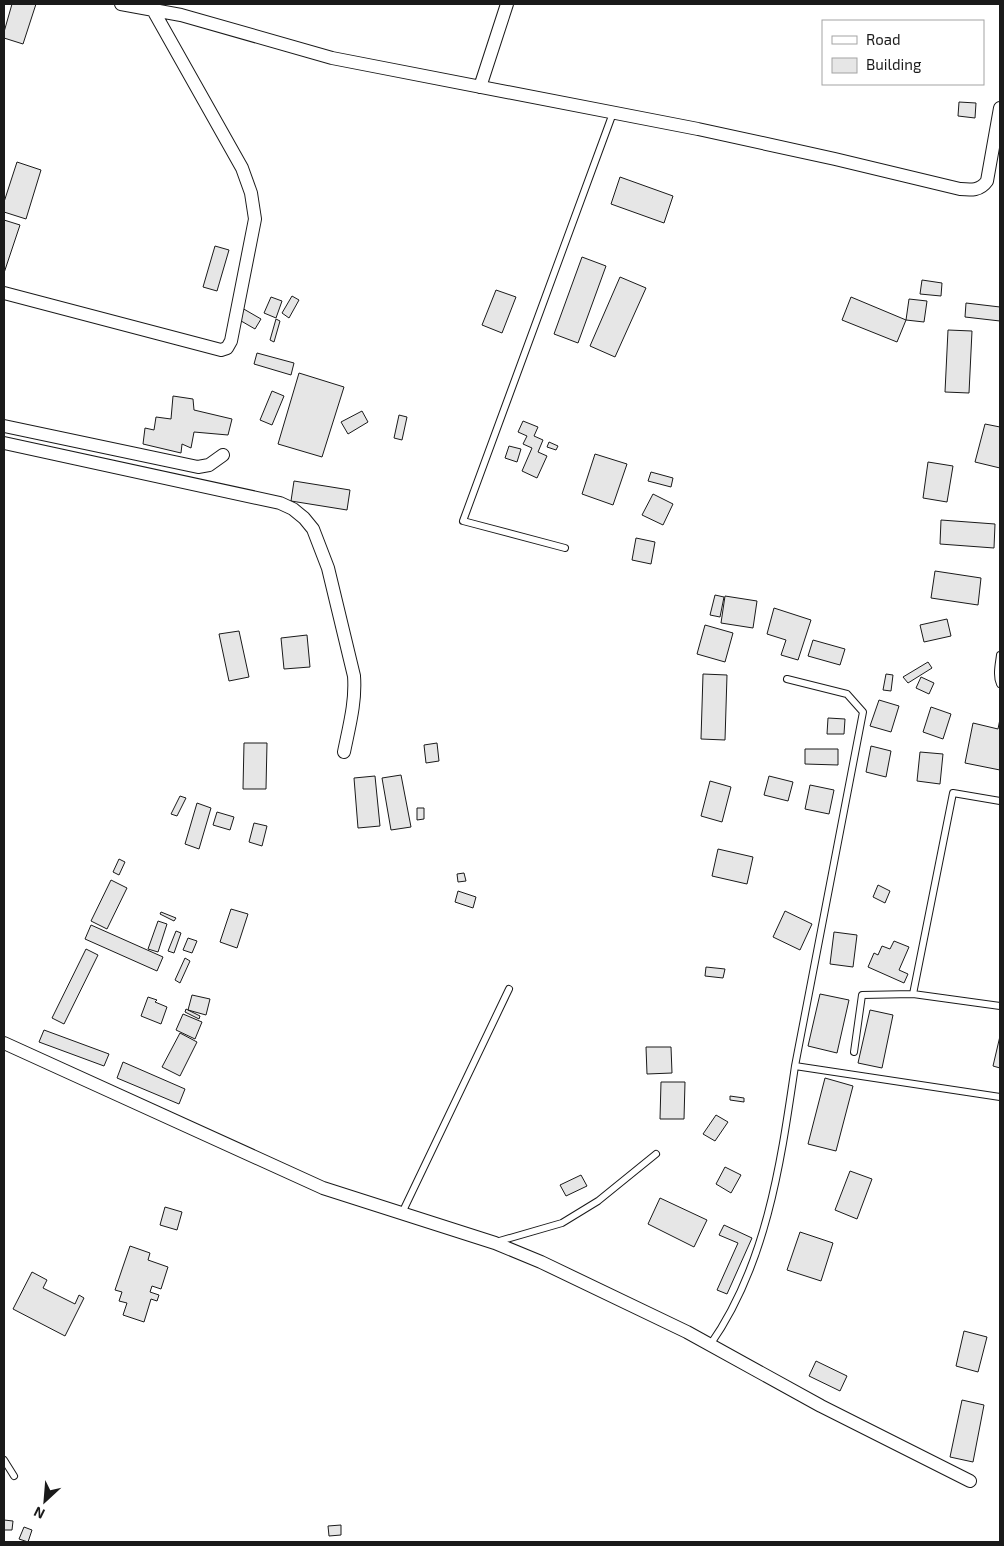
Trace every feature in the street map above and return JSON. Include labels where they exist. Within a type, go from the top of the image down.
[{"type":"street","points":[[121,4],[181,15],[332,58],[734,137],[969,190],[981,188],[987,181],[1000,108]]},
{"type":"street","points":[[480,87],[507,4]]},
{"type":"street","points":[[4,293],[221,350],[227,348],[255,219],[251,193],[242,168],[153,10]]},
{"type":"street","points":[[4,426],[198,467],[209,465],[223,455]]},
{"type":"street","points":[[4,443],[280,503],[293,509],[304,518],[313,529],[328,568],[354,676],[355,691],[344,752]]},
{"type":"street","points":[[4,1043],[323,1188],[495,1243],[595,1287],[710,1344],[821,1406],[970,1482]]},
{"type":"lane","points":[[564,548],[463,521],[613,113]]},
{"type":"lane","points":[[1000,655],[998,674],[1000,684]]},
{"type":"lane","points":[[710,1344],[726,1322],[762,1239],[788,1115],[862,712],[848,694],[787,679]]},
{"type":"lane","points":[[913,994],[953,794],[1000,801]]},
{"type":"lane","points":[[402,1213],[510,989]]},
{"type":"lane","points":[[854,1052],[862,995],[913,994],[1000,1006]]},
{"type":"lane","points":[[796,1066],[1000,1097]]},
{"type":"lane","points":[[495,1243],[568,1220],[598,1201],[656,1154]]},
{"type":"lane","points":[[4,1460],[14,1476]]},
{"type":"building","points":[[12,4],[36,4],[23,44],[4,38]]},
{"type":"building","points":[[959,102],[976,103],[975,118],[958,116]]},
{"type":"building","points":[[17,162],[41,170],[26,219],[4,212],[4,202]]},
{"type":"building","points":[[620,177],[673,196],[664,223],[611,204]]},
{"type":"building","points":[[4,220],[20,225],[4,273]]},
{"type":"building","points":[[215,246],[229,250],[217,291],[203,287]]},
{"type":"building","points":[[582,257],[606,266],[578,343],[554,334]]},
{"type":"building","points":[[620,277],[646,288],[615,357],[590,346]]},
{"type":"building","points":[[922,280],[942,283],[941,296],[920,294]]},
{"type":"building","points":[[496,290],[516,297],[502,333],[482,325]]},
{"type":"building","points":[[292,296],[299,300],[289,318],[282,313]]},
{"type":"building","points":[[271,297],[282,301],[276,318],[264,313]]},
{"type":"building","points":[[851,297],[906,320],[897,342],[842,320]]},
{"type":"building","points":[[909,299],[927,301],[924,322],[906,320]]},
{"type":"building","points":[[966,303],[1000,307],[1000,321],[965,317]]},
{"type":"building","points":[[242,308],[261,319],[255,329],[236,318]]},
{"type":"building","points":[[276,319],[280,321],[274,342],[270,340]]},
{"type":"building","points":[[948,330],[972,331],[969,393],[945,392]]},
{"type":"building","points":[[257,353],[294,363],[291,375],[254,364]]},
{"type":"building","points":[[299,373],[344,387],[322,457],[278,444]]},
{"type":"building","points":[[272,391],[284,396],[272,425],[260,420]]},
{"type":"building","points":[[173,396],[193,399],[194,410],[232,419],[228,435],[194,432],[191,448],[182,444],[181,453],[143,444],[145,428],[154,430],[156,417],[171,419]]},
{"type":"building","points":[[362,411],[368,422],[348,434],[341,422]]},
{"type":"building","points":[[399,415],[407,417],[402,440],[394,438]]},
{"type":"building","points":[[523,421],[538,427],[534,436],[543,440],[538,452],[547,456],[537,478],[522,471],[532,448],[523,444],[527,436],[518,432]]},
{"type":"building","points":[[985,424],[1000,427],[1000,468],[975,462]]},
{"type":"building","points":[[549,442],[558,446],[556,450],[547,447]]},
{"type":"building","points":[[509,446],[521,449],[517,462],[505,458]]},
{"type":"building","points":[[595,454],[627,464],[613,505],[582,494]]},
{"type":"building","points":[[928,462],[953,466],[947,502],[923,498]]},
{"type":"building","points":[[651,472],[673,478],[671,487],[648,481]]},
{"type":"building","points":[[294,481],[350,490],[347,510],[291,501]]},
{"type":"building","points":[[653,494],[673,504],[663,525],[642,515]]},
{"type":"building","points":[[941,520],[995,524],[994,548],[940,544]]},
{"type":"building","points":[[636,538],[655,542],[651,564],[632,560]]},
{"type":"building","points":[[935,571],[981,578],[978,605],[931,598]]},
{"type":"building","points":[[715,595],[724,597],[720,617],[710,615]]},
{"type":"building","points":[[725,596],[757,601],[753,628],[721,623]]},
{"type":"building","points":[[774,608],[811,620],[798,660],[781,655],[786,640],[767,634]]},
{"type":"building","points":[[947,619],[951,636],[924,642],[920,625]]},
{"type":"building","points":[[705,625],[733,633],[725,662],[697,654]]},
{"type":"building","points":[[239,631],[249,677],[229,681],[219,634]]},
{"type":"building","points":[[307,635],[310,667],[284,669],[281,638]]},
{"type":"building","points":[[813,640],[845,649],[840,665],[808,656]]},
{"type":"building","points":[[928,662],[932,668],[908,683],[903,677]]},
{"type":"building","points":[[703,674],[727,675],[725,740],[701,739]]},
{"type":"building","points":[[886,674],[893,675],[891,691],[883,690]]},
{"type":"building","points":[[921,677],[934,683],[929,694],[916,688]]},
{"type":"building","points":[[879,700],[899,706],[891,732],[870,726]]},
{"type":"building","points":[[931,707],[951,714],[943,739],[923,732]]},
{"type":"building","points":[[828,718],[845,719],[844,734],[827,734]]},
{"type":"building","points":[[1000,719],[1000,770],[965,763],[973,723],[998,729]]},
{"type":"building","points":[[244,743],[267,743],[266,789],[243,789]]},
{"type":"building","points":[[437,743],[439,761],[426,763],[424,745]]},
{"type":"building","points":[[871,746],[891,751],[886,777],[866,772]]},
{"type":"building","points":[[805,749],[838,749],[838,765],[805,764]]},
{"type":"building","points":[[920,752],[943,754],[940,784],[917,781]]},
{"type":"building","points":[[401,775],[411,827],[391,830],[382,778]]},
{"type":"building","points":[[375,776],[380,826],[358,828],[354,778]]},
{"type":"building","points":[[769,776],[793,782],[788,801],[764,795]]},
{"type":"building","points":[[710,781],[731,787],[722,822],[701,816]]},
{"type":"building","points":[[810,785],[834,790],[829,814],[805,809]]},
{"type":"building","points":[[180,796],[186,798],[177,816],[171,814]]},
{"type":"building","points":[[197,803],[211,808],[199,849],[185,844]]},
{"type":"building","points":[[417,808],[424,808],[424,819],[417,820]]},
{"type":"building","points":[[217,812],[234,817],[230,830],[213,825]]},
{"type":"building","points":[[254,823],[267,826],[262,846],[249,842]]},
{"type":"building","points":[[718,849],[753,857],[747,884],[712,876]]},
{"type":"building","points":[[119,859],[125,862],[119,875],[113,872]]},
{"type":"building","points":[[464,873],[466,881],[458,882],[457,874]]},
{"type":"building","points":[[111,880],[127,888],[107,929],[91,921]]},
{"type":"building","points":[[878,885],[890,891],[885,903],[873,897]]},
{"type":"building","points":[[458,891],[476,897],[473,908],[455,902]]},
{"type":"building","points":[[231,909],[248,914],[237,948],[220,942]]},
{"type":"building","points":[[785,911],[812,924],[800,950],[773,937]]},
{"type":"building","points":[[161,912],[176,918],[174,921],[160,914]]},
{"type":"building","points":[[158,921],[167,924],[158,952],[148,949]]},
{"type":"building","points":[[91,925],[163,957],[157,971],[85,939]]},
{"type":"building","points":[[176,931],[181,933],[174,953],[168,951]]},
{"type":"building","points":[[834,932],[857,935],[853,967],[830,964]]},
{"type":"building","points":[[188,938],[197,941],[192,953],[183,950]]},
{"type":"building","points":[[894,941],[909,947],[899,970],[908,974],[904,983],[868,967],[874,953],[878,955],[882,946],[890,949]]},
{"type":"building","points":[[86,949],[98,955],[64,1024],[52,1018]]},
{"type":"building","points":[[185,958],[190,961],[180,983],[175,980]]},
{"type":"building","points":[[706,967],[725,969],[723,978],[705,976]]},
{"type":"building","points":[[820,994],[849,1000],[837,1053],[808,1046]]},
{"type":"building","points":[[192,995],[210,999],[206,1015],[188,1010]]},
{"type":"building","points":[[148,997],[157,1000],[155,1002],[167,1007],[161,1024],[141,1016]]},
{"type":"building","points":[[186,1009],[200,1016],[199,1019],[185,1012]]},
{"type":"building","points":[[870,1010],[893,1015],[882,1068],[858,1063]]},
{"type":"building","points":[[183,1014],[202,1022],[195,1039],[176,1030]]},
{"type":"building","points":[[44,1030],[109,1054],[104,1066],[39,1042]]},
{"type":"building","points":[[180,1033],[197,1042],[180,1076],[162,1067]]},
{"type":"building","points":[[1000,1036],[1000,1068],[993,1066]]},
{"type":"building","points":[[646,1047],[671,1047],[672,1073],[647,1074]]},
{"type":"building","points":[[123,1062],[185,1089],[179,1104],[117,1078]]},
{"type":"building","points":[[825,1078],[853,1086],[836,1151],[808,1144]]},
{"type":"building","points":[[661,1082],[685,1082],[684,1119],[660,1119]]},
{"type":"building","points":[[730,1096],[744,1098],[744,1102],[730,1100]]},
{"type":"building","points":[[716,1115],[728,1122],[715,1141],[703,1134]]},
{"type":"building","points":[[725,1167],[741,1175],[731,1193],[716,1184]]},
{"type":"building","points":[[850,1171],[872,1179],[857,1219],[835,1210]]},
{"type":"building","points":[[581,1175],[587,1186],[566,1196],[560,1185]]},
{"type":"building","points":[[660,1198],[707,1220],[694,1247],[648,1224]]},
{"type":"building","points":[[165,1207],[182,1212],[177,1230],[160,1225]]},
{"type":"building","points":[[724,1225],[752,1238],[727,1294],[717,1290],[738,1243],[719,1235]]},
{"type":"building","points":[[800,1232],[833,1243],[821,1281],[787,1270]]},
{"type":"building","points":[[130,1246],[150,1253],[148,1260],[168,1267],[161,1289],[152,1286],[150,1292],[159,1295],[157,1301],[151,1299],[144,1322],[123,1315],[127,1303],[119,1301],[122,1292],[115,1290]]},
{"type":"building","points":[[32,1272],[47,1280],[43,1288],[75,1304],[79,1295],[84,1298],[65,1336],[13,1309]]},
{"type":"building","points":[[964,1331],[987,1337],[978,1372],[956,1366]]},
{"type":"building","points":[[816,1361],[847,1376],[840,1391],[809,1376]]},
{"type":"building","points":[[962,1400],[984,1405],[973,1462],[950,1457]]},
{"type":"building","points":[[4,1520],[13,1521],[12,1530],[4,1530]]},
{"type":"building","points":[[341,1525],[341,1535],[329,1536],[328,1526]]},
{"type":"building","points":[[24,1527],[32,1530],[28,1542],[19,1539]]}]
